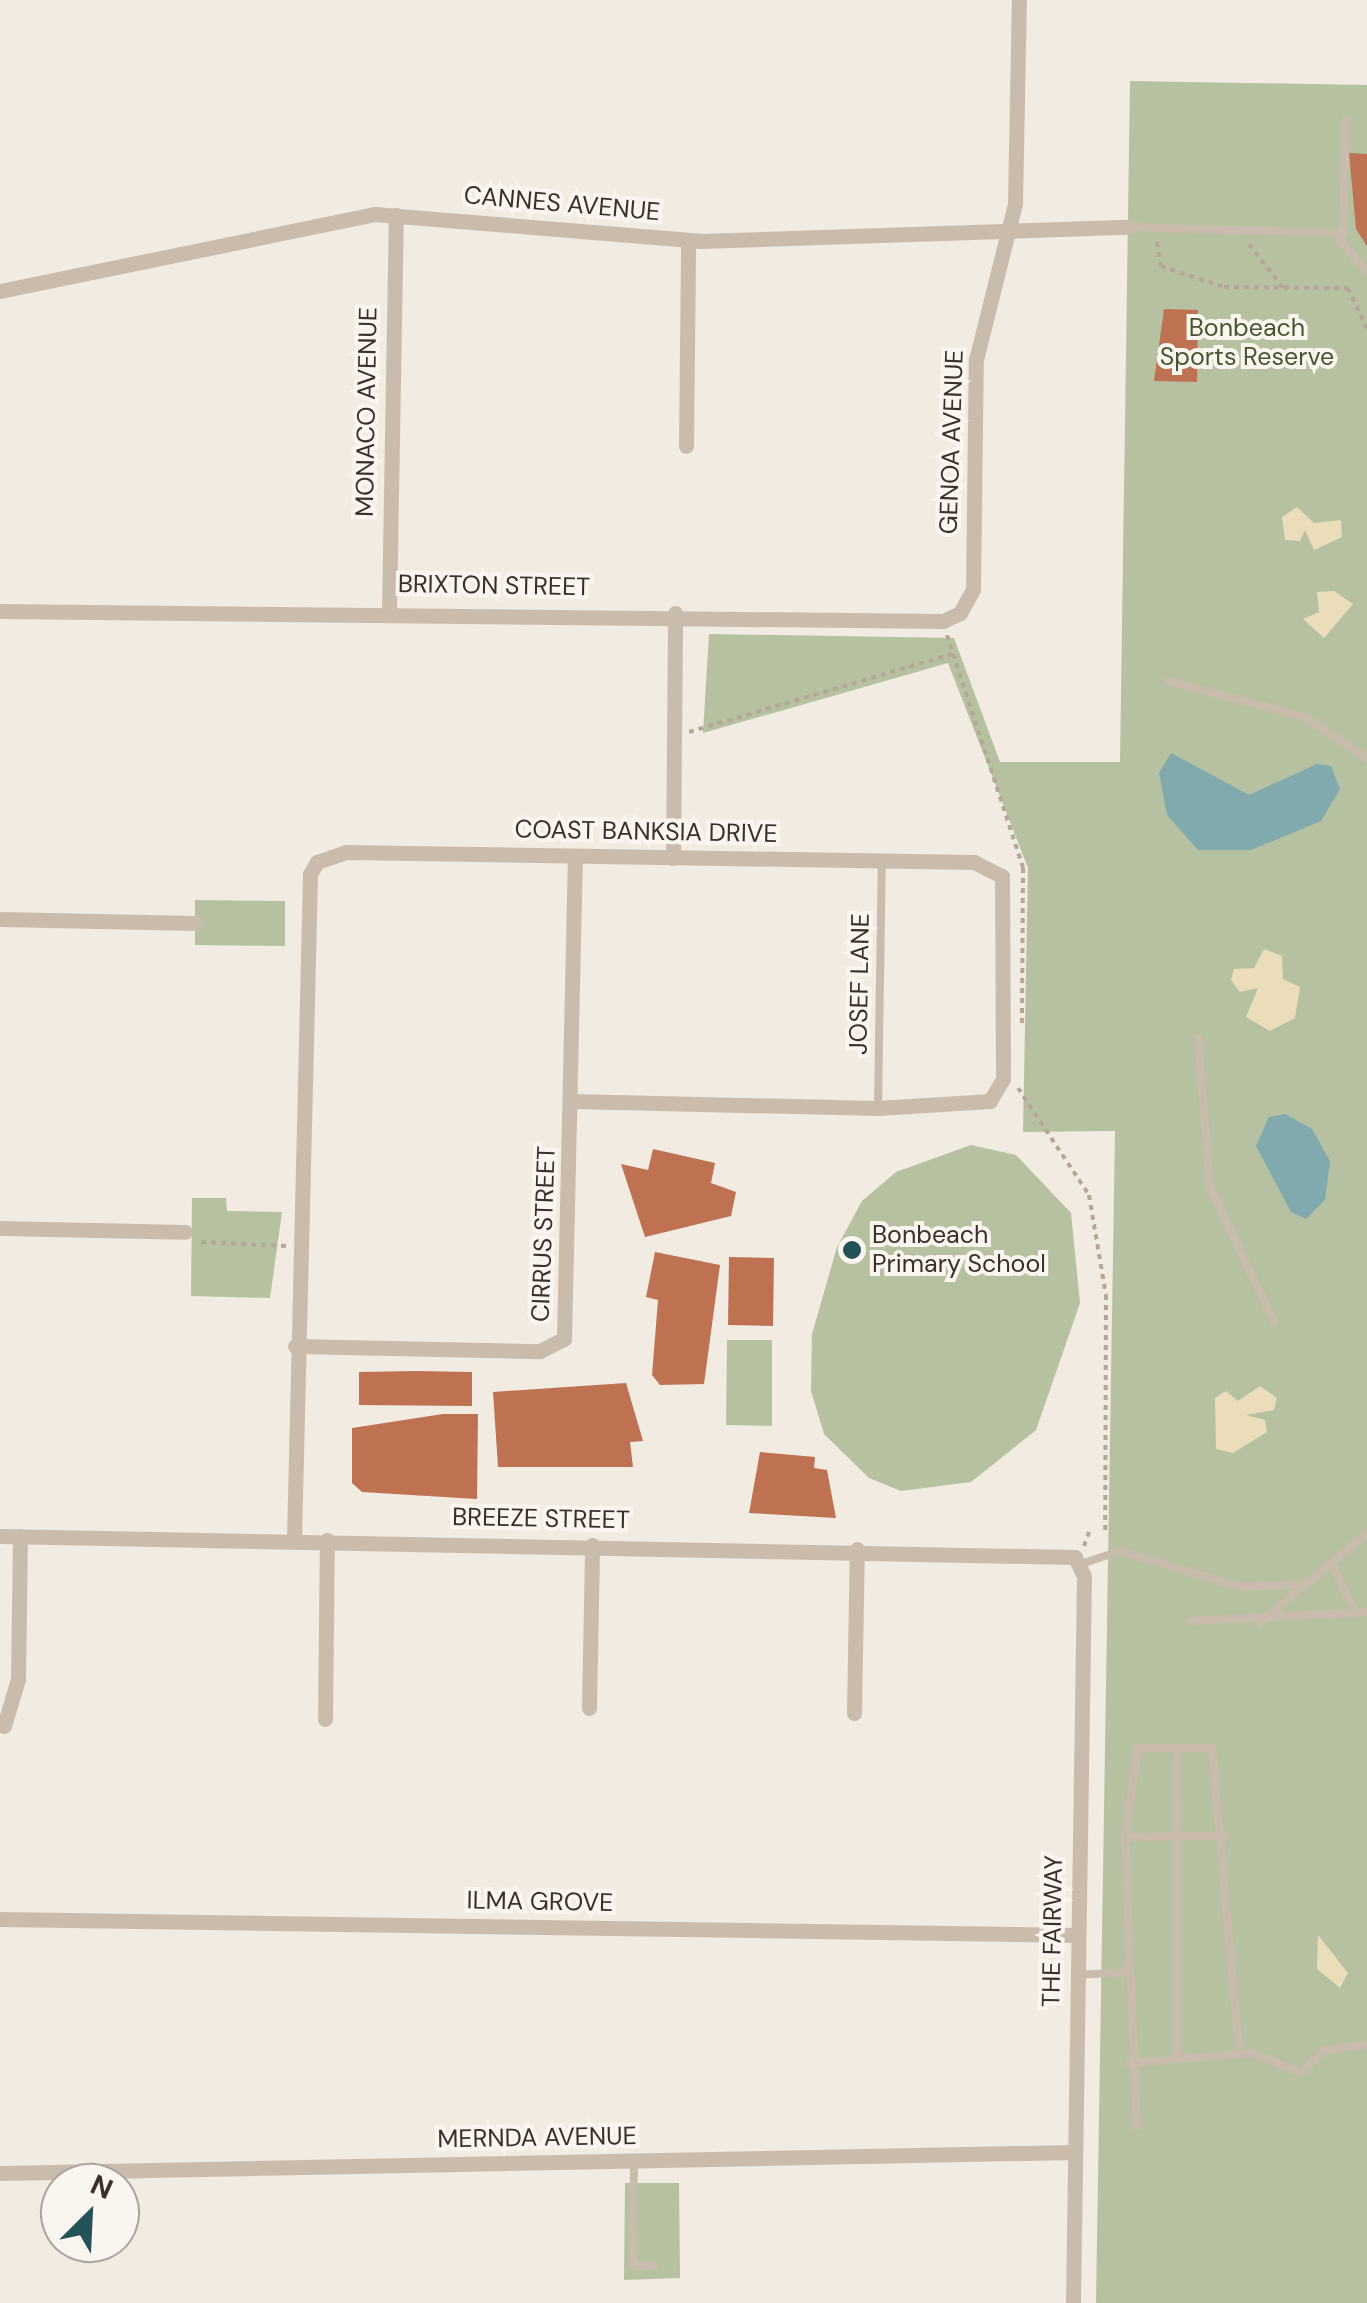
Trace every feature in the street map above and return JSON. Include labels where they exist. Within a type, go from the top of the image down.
[{"type":"street","name":"GENOA AVENUE","points":[[943,621],[973,590],[976,360],[1010,226],[1019,0]]},
{"type":"street","name":"CANNES AVENUE","points":[[0,291],[396,215],[688,240],[1010,226],[1128,227]]},
{"type":"street","name":"MONACO AVENUE","points":[[388,610],[396,215]]},
{"type":"street","points":[[686,446],[688,240]]},
{"type":"street","name":"BRIXTON STREET","points":[[0,610],[675,612],[943,621]]},
{"type":"street","points":[[673,858],[675,612]]},
{"type":"street","name":"COAST BANKSIA DRIVE","points":[[294,1540],[295,1346],[312,868],[346,852],[882,860],[988,864],[1006,894],[997,1096],[978,1106],[878,1108],[572,1100]]},
{"type":"street","name":"CIRRUS STREET","points":[[295,1346],[540,1350],[564,1339],[576,856]]},
{"type":"street","points":[[0,919],[195,922]]},
{"type":"street","points":[[0,1228],[185,1232]]},
{"type":"street","name":"BREEZE STREET","points":[[0,1536],[1064,1552],[1080,1562]]},
{"type":"street","points":[[4,1726],[18,1680],[20,1536]]},
{"type":"street","points":[[325,1720],[327,1540]]},
{"type":"street","points":[[589,1708],[592,1545]]},
{"type":"street","points":[[854,1712],[856,1548]]},
{"type":"street","name":"THE FAIRWAY","points":[[1073,2303],[1080,1562]]},
{"type":"street","name":"ILMA GROVE","points":[[0,1919],[1078,1935]]},
{"type":"street","name":"MERNDA AVENUE","points":[[0,2174],[1075,2152]]},
{"type":"lane","points":[[1128,227],[1344,233],[1346,120]]},
{"type":"lane","points":[[1333,232],[1367,272]]},
{"type":"lane","points":[[1168,681],[1304,717],[1367,758]]},
{"type":"lane","name":"JOSEF LANE","points":[[878,1108],[882,860]]},
{"type":"lane","points":[[1198,1038],[1211,1116],[1205,1168],[1240,1262],[1274,1322]]},
{"type":"lane","points":[[1260,1623],[1301,1584],[1334,1566],[1367,1532]]},
{"type":"lane","points":[[1080,1562],[1120,1551],[1240,1588],[1301,1584]]},
{"type":"lane","points":[[1334,1566],[1356,1614]]},
{"type":"lane","points":[[1191,1621],[1260,1623],[1367,1612]]},
{"type":"lane","points":[[1136,2127],[1129,2063],[1125,1837],[1138,1748],[1212,1748],[1226,1836],[1239,2053]]},
{"type":"lane","points":[[1177,2058],[1178,1748]]},
{"type":"lane","points":[[1125,1837],[1226,1836]]},
{"type":"lane","points":[[1077,1976],[1126,1972]]},
{"type":"lane","points":[[1129,2063],[1239,2053],[1301,2073],[1325,2050],[1367,2045]]},
{"type":"lane","points":[[634,2161],[634,2266],[654,2266]]},
{"type":"path","points":[[1247,230],[1283,288]]},
{"type":"path","points":[[1156,242],[1160,266],[1224,287],[1348,288],[1367,329]]},
{"type":"path","points":[[943,621],[1023,868],[1021,1042]]},
{"type":"path","points":[[674,741],[953,654]]},
{"type":"path","points":[[1019,1079],[1018,1098],[1089,1196],[1106,1296],[1105,1533]]},
{"type":"path","points":[[185,1232],[198,1242],[298,1248]]},
{"type":"green space","name":"Bonbeach Sports Reserve","points":[[1130,81],[1367,85],[1367,2303],[1096,2303],[1115,1131],[1023,1132],[1028,868],[948,663],[703,733],[709,634],[954,638],[1000,762],[1120,762]]},
{"type":"green space","points":[[195,900],[285,901],[285,946],[195,945]]},
{"type":"green space","points":[[971,1145],[1016,1155],[1071,1213],[1080,1303],[1036,1430],[971,1482],[901,1491],[869,1478],[824,1434],[811,1391],[812,1334],[837,1247],[862,1201],[896,1172]]},
{"type":"green space","points":[[192,1198],[226,1198],[227,1211],[282,1212],[270,1298],[191,1296]]},
{"type":"green space","points":[[727,1340],[772,1340],[772,1426],[726,1425]]},
{"type":"green space","points":[[625,2183],[679,2183],[680,2278],[624,2280]]},
{"type":"sand","points":[[1297,507],[1314,523],[1341,520],[1342,537],[1314,550],[1305,530],[1300,541],[1285,540],[1282,517]]},
{"type":"sand","points":[[1334,591],[1353,604],[1324,638],[1303,619],[1319,612],[1317,592]]},
{"type":"sand","points":[[1264,949],[1282,956],[1283,979],[1300,987],[1295,1018],[1270,1031],[1246,1017],[1258,988],[1240,992],[1231,980],[1234,969],[1254,968]]},
{"type":"sand","points":[[1260,1386],[1277,1398],[1274,1410],[1246,1415],[1265,1420],[1267,1432],[1233,1453],[1216,1449],[1215,1398],[1226,1391],[1238,1401]]},
{"type":"sand","points":[[1318,1935],[1348,1973],[1340,1988],[1317,1969]]},
{"type":"water","points":[[1171,753],[1249,795],[1317,764],[1331,766],[1340,789],[1321,821],[1251,850],[1198,850],[1167,815],[1159,773]]},
{"type":"water","points":[[1285,1114],[1312,1129],[1330,1161],[1325,1200],[1306,1219],[1291,1212],[1256,1146],[1269,1117]]},
{"type":"building","points":[[1349,153],[1367,154],[1367,246],[1356,229]]},
{"type":"building","points":[[1164,309],[1198,310],[1197,382],[1154,381]]},
{"type":"building","points":[[653,1149],[715,1163],[711,1183],[736,1192],[731,1216],[645,1237],[621,1164],[648,1170]]},
{"type":"building","points":[[655,1252],[720,1265],[704,1384],[660,1385],[652,1375],[658,1300],[646,1297]]},
{"type":"building","points":[[729,1257],[774,1258],[773,1326],[728,1325]]},
{"type":"building","points":[[359,1372],[472,1372],[472,1406],[359,1405]]},
{"type":"building","points":[[626,1383],[643,1441],[630,1442],[633,1467],[498,1467],[493,1392]]},
{"type":"building","points":[[443,1414],[478,1414],[477,1499],[362,1492],[352,1483],[352,1428]]},
{"type":"building","points":[[760,1452],[815,1457],[814,1468],[827,1470],[836,1518],[749,1513]]},
{"type":"place","name":"Bonbeach Primary School","points":[[852,1250]]}]
